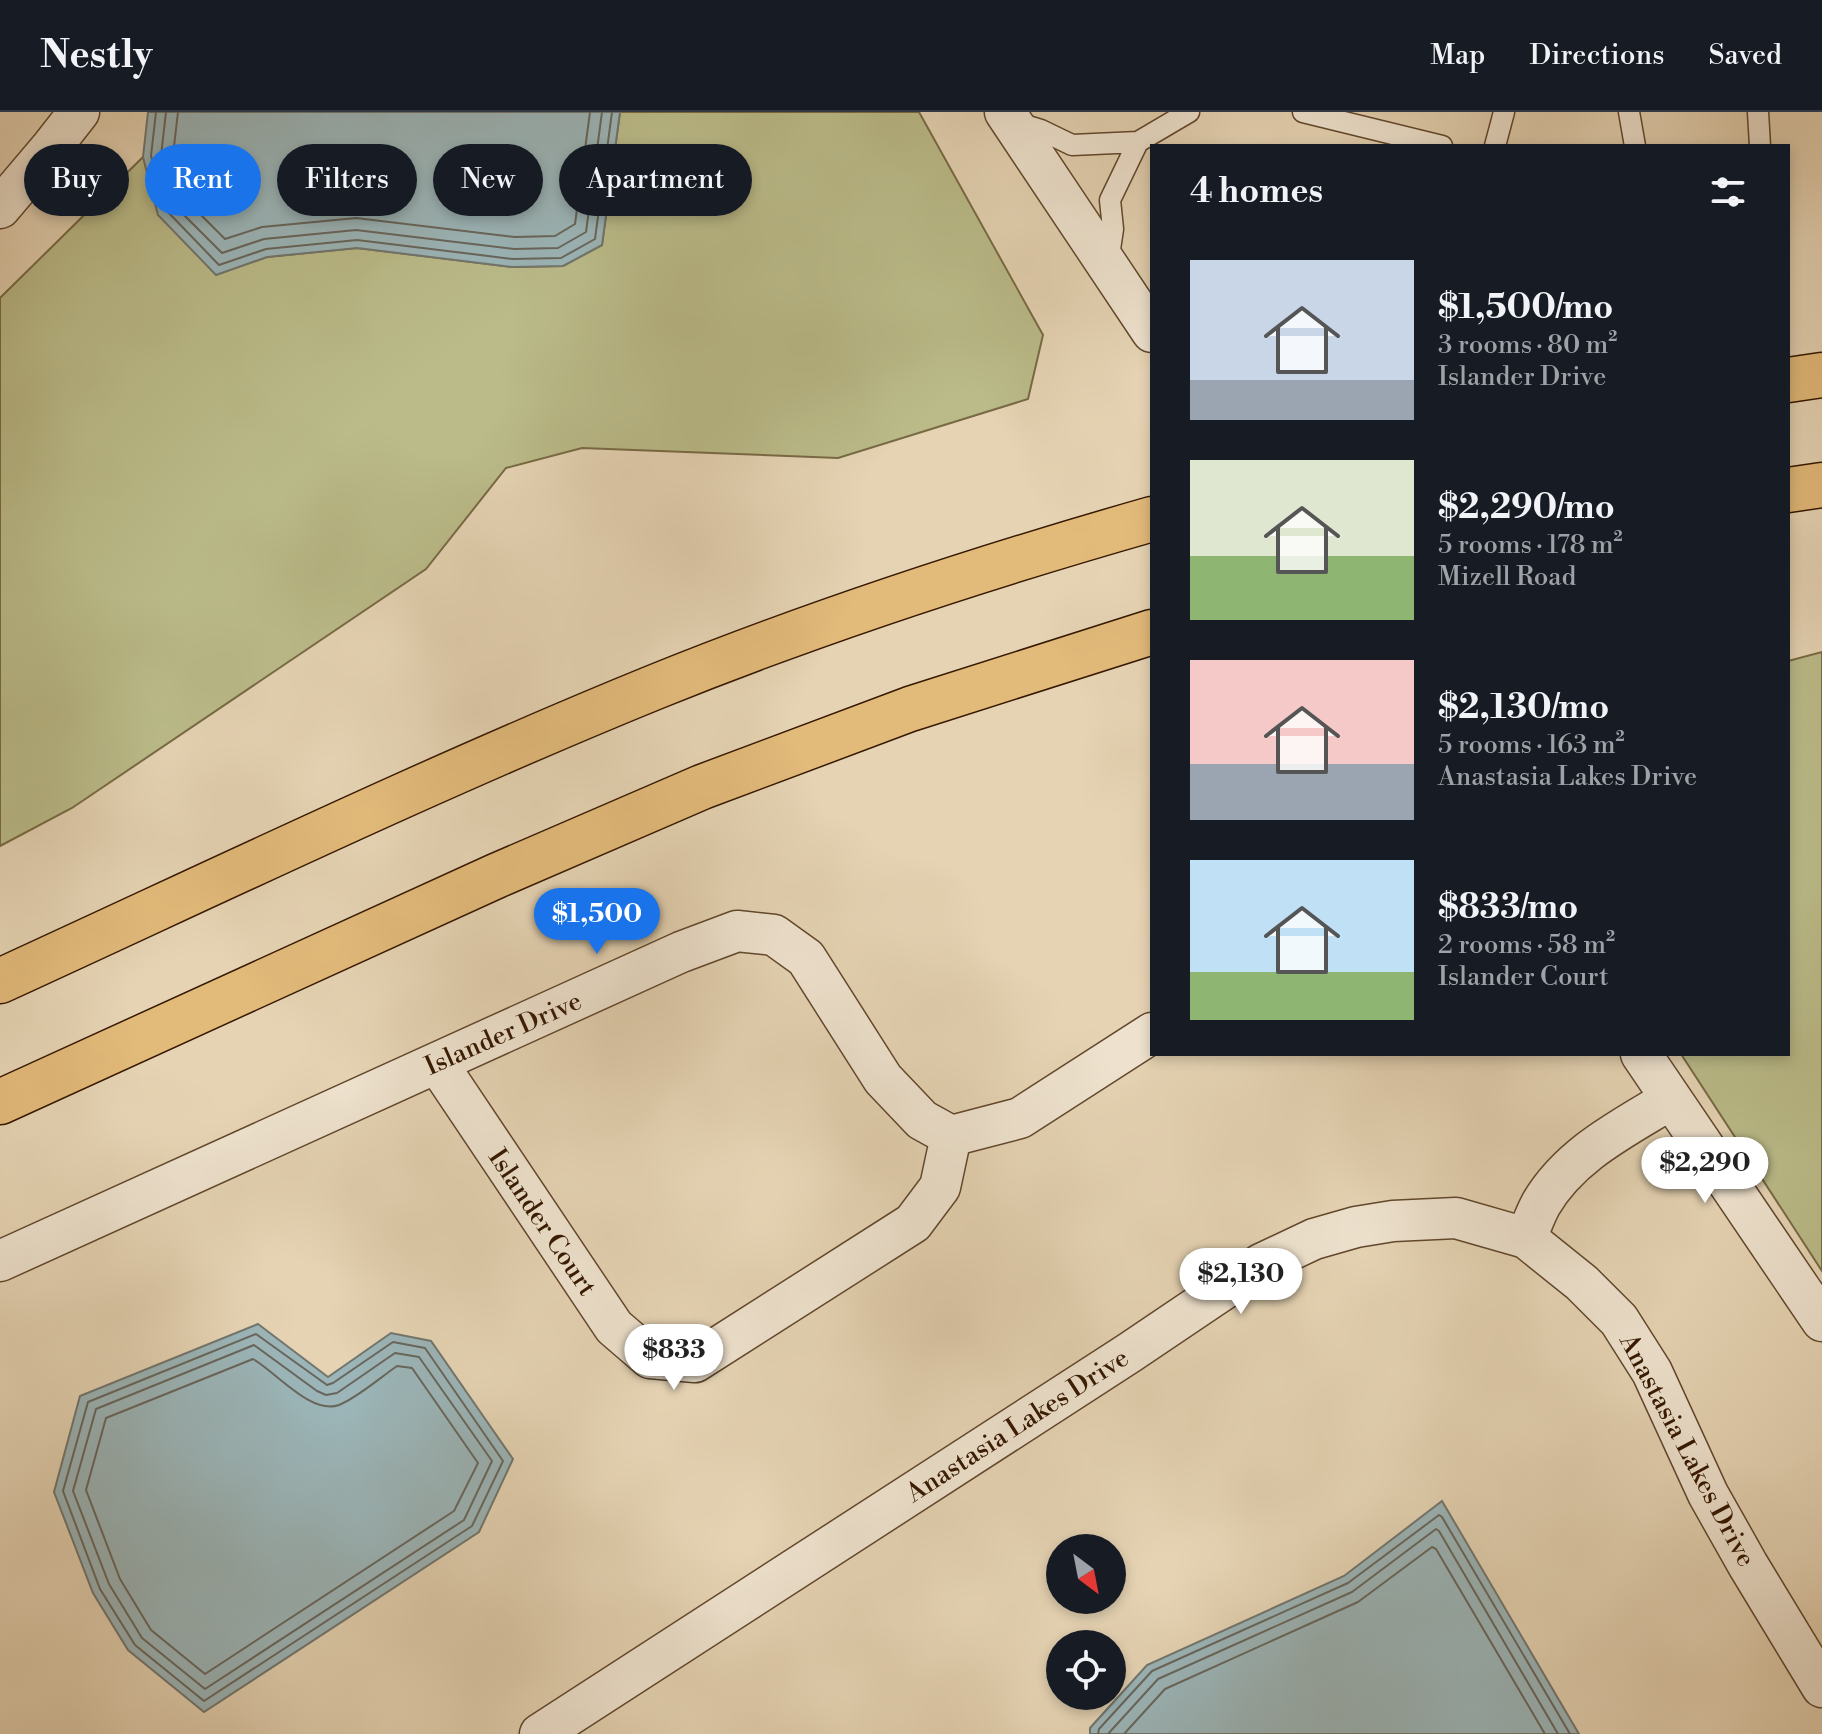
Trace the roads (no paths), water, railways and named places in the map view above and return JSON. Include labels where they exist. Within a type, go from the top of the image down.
[{"type":"main road","points":[[1790,380],[1822,375]]},
{"type":"main road","points":[[1790,490],[1822,485]]},
{"type":"main road","points":[[0,981],[453,774],[656,687],[848,614],[1037,552],[1150,520]]},
{"type":"main road","points":[[0,1102],[496,876],[702,787],[910,709],[1150,633]]},
{"type":"street","points":[[0,208],[79,112]]},
{"type":"street","points":[[1008,116],[1150,329]]},
{"type":"street","name":"Islander Drive","points":[[0,1261],[681,952],[737,931],[774,935],[806,958],[883,1079],[922,1120],[951,1136]]},
{"type":"street","points":[[951,1136],[1020,1118],[1150,1034]]},
{"type":"street","points":[[1642,1056],[1822,1321]]},
{"type":"street","name":"Islander Court","points":[[437,1063],[614,1327],[650,1358],[695,1362],[913,1223],[940,1187],[951,1136]]},
{"type":"street","points":[[1526,1238],[1542,1203],[1569,1168],[1591,1149],[1671,1099]]},
{"type":"street","name":"Anastasia Lakes Drive","points":[[540,1734],[1129,1353],[1261,1264],[1314,1239],[1356,1227],[1393,1221],[1456,1218],[1526,1238],[1582,1283],[1619,1320],[1652,1372],[1715,1505],[1748,1565],[1822,1687]]},
{"type":"lane","points":[[1008,116],[1072,145],[1138,142],[1189,112]]},
{"type":"lane","points":[[1303,112],[1434,144]]},
{"type":"lane","points":[[1496,144],[1504,112]]},
{"type":"lane","points":[[1629,112],[1635,144]]},
{"type":"lane","points":[[1758,112],[1760,144]]},
{"type":"lane","points":[[1108,267],[1113,229],[1110,200],[1138,142]]},
{"type":"water","points":[[148,112],[620,112],[616,144],[559,144],[559,216],[606,216],[602,245],[563,266],[513,267],[357,248],[267,257],[216,275],[159,216],[261,216],[261,144],[145,144],[145,165],[143,157]]},
{"type":"water","points":[[258,1324],[328,1377],[391,1333],[431,1341],[513,1459],[479,1532],[204,1712],[128,1650],[93,1593],[54,1492],[80,1396]]},
{"type":"water","points":[[1442,1501],[1579,1734],[1090,1734],[1090,1728],[1106,1710],[1126,1710],[1126,1688],[1147,1665],[1344,1576]]}]
